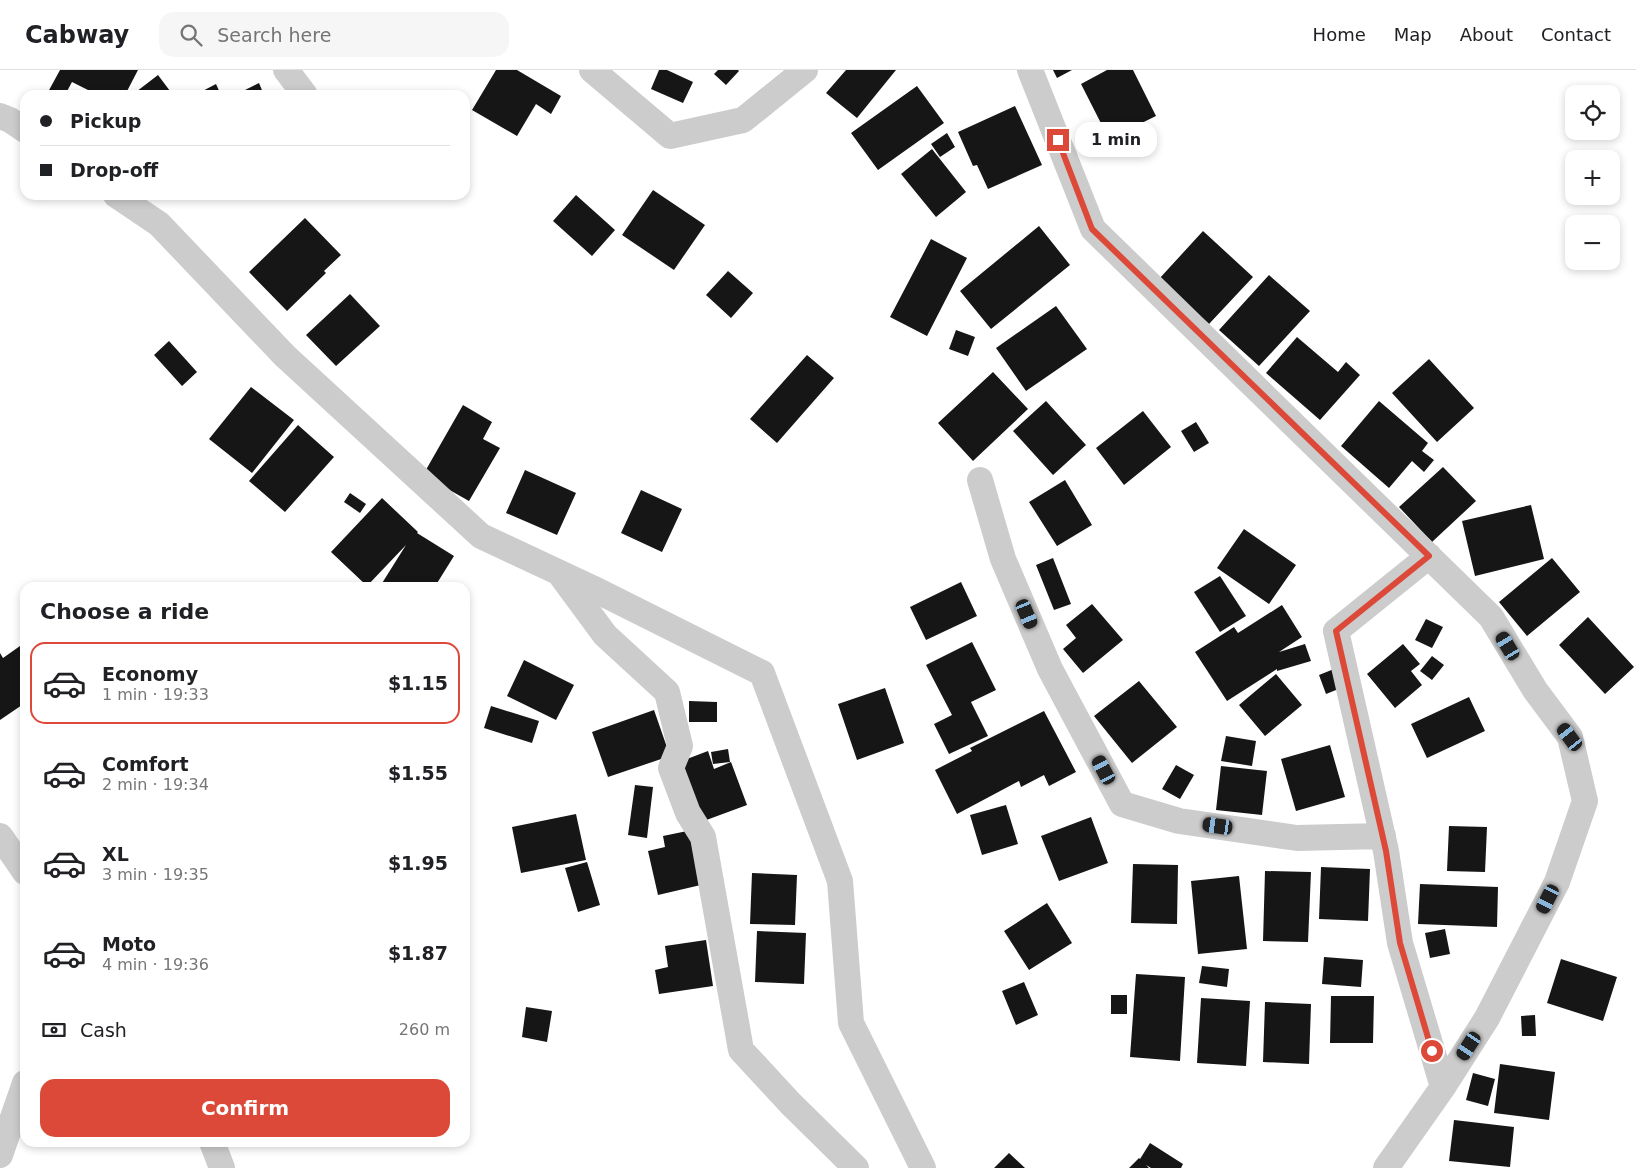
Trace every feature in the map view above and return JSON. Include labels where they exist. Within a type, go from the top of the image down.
[{"type":"street","points":[[286,70],[301,90]]},
{"type":"street","points":[[592,70],[670,136],[743,120],[804,70]]},
{"type":"street","points":[[1030,70],[1092,229],[1491,617],[1535,690],[1570,737],[1585,801],[1557,882],[1487,1018],[1443,1087],[1386,1168]]},
{"type":"street","points":[[0,116],[20,127]]},
{"type":"street","points":[[123,200],[159,224],[285,356],[481,536],[762,673],[840,881],[851,1023],[923,1168]]},
{"type":"street","points":[[980,480],[1003,559],[1050,668],[1122,804],[1179,821],[1297,838],[1383,836]]},
{"type":"street","points":[[1429,556],[1336,631],[1383,836],[1400,943],[1443,1087]]},
{"type":"street","points":[[558,572],[605,635],[666,692],[680,746],[671,768],[688,813],[703,837],[741,1050],[790,1103],[856,1168]]},
{"type":"street","points":[[0,836],[20,865]]},
{"type":"street","points":[[0,1155],[20,1097]]},
{"type":"street","points":[[214,1147],[222,1168]]},
{"type":"building","points":[[60,70],[138,70],[128,90],[88,90],[72,82],[68,90],[49,90]]},
{"type":"building","points":[[496,70],[517,70],[561,96],[551,114],[536,104],[517,136],[472,110]]},
{"type":"building","points":[[659,70],[667,70],[693,82],[683,103],[651,89]]},
{"type":"building","points":[[718,70],[739,71],[726,85],[714,74]]},
{"type":"building","points":[[846,70],[896,70],[857,118],[826,93]]},
{"type":"building","points":[[1053,70],[1072,70],[1057,78]]},
{"type":"building","points":[[1107,70],[1133,70],[1156,116],[1109,139],[1081,84]]},
{"type":"building","points":[[158,75],[169,90],[138,90]]},
{"type":"building","points":[[259,83],[262,90],[245,90]]},
{"type":"building","points":[[216,84],[219,90],[205,90]]},
{"type":"building","points":[[917,86],[944,123],[878,170],[851,133]]},
{"type":"building","points":[[1015,106],[1042,165],[988,189],[977,165],[973,166],[958,132]]},
{"type":"building","points":[[947,133],[955,147],[940,157],[931,144]]},
{"type":"building","points":[[932,149],[966,192],[936,217],[901,174]]},
{"type":"building","points":[[653,190],[705,225],[674,270],[622,235]]},
{"type":"building","points":[[576,195],[615,230],[592,256],[553,221]]},
{"type":"building","points":[[305,218],[341,255],[324,271],[326,273],[287,311],[249,272]]},
{"type":"building","points":[[1039,226],[1070,265],[991,329],[960,291]]},
{"type":"building","points":[[1203,231],[1253,277],[1209,324],[1159,279]]},
{"type":"building","points":[[931,239],[967,258],[927,336],[890,317]]},
{"type":"building","points":[[728,271],[753,293],[731,318],[706,295]]},
{"type":"building","points":[[1269,275],[1310,311],[1259,366],[1219,330]]},
{"type":"building","points":[[350,294],[380,326],[336,366],[306,335]]},
{"type":"building","points":[[1056,306],[1087,349],[1026,391],[996,348]]},
{"type":"building","points":[[956,330],[975,337],[968,356],[949,349]]},
{"type":"building","points":[[1297,337],[1338,372],[1346,362],[1360,375],[1320,420],[1266,373]]},
{"type":"building","points":[[169,341],[197,372],[182,386],[154,355]]},
{"type":"building","points":[[807,355],[834,378],[777,443],[750,419]]},
{"type":"building","points":[[1429,359],[1474,408],[1437,442],[1392,393]]},
{"type":"building","points":[[993,372],[1028,409],[973,461],[938,423]]},
{"type":"building","points":[[251,387],[294,420],[252,473],[209,439]]},
{"type":"building","points":[[1046,401],[1086,445],[1053,475],[1013,431]]},
{"type":"building","points":[[1379,401],[1428,443],[1422,451],[1434,460],[1424,472],[1412,461],[1389,488],[1341,446]]},
{"type":"building","points":[[463,405],[492,422],[483,439],[500,448],[469,501],[423,475]]},
{"type":"building","points":[[1143,411],[1171,447],[1124,485],[1096,448]]},
{"type":"building","points":[[1196,422],[1209,443],[1194,452],[1181,431]]},
{"type":"building","points":[[298,425],[334,457],[285,512],[249,481]]},
{"type":"building","points":[[1443,467],[1476,501],[1432,542],[1399,507]]},
{"type":"building","points":[[525,470],[576,493],[557,535],[506,513]]},
{"type":"building","points":[[1065,480],[1092,525],[1057,546],[1029,502]]},
{"type":"building","points":[[641,490],[682,509],[662,552],[621,533]]},
{"type":"building","points":[[350,493],[366,504],[360,513],[344,502]]},
{"type":"building","points":[[382,498],[417,533],[454,556],[438,582],[383,582],[406,545],[371,582],[363,582],[331,552]]},
{"type":"building","points":[[1531,505],[1544,559],[1475,576],[1462,521]]},
{"type":"building","points":[[1244,529],[1296,565],[1269,604],[1217,568]]},
{"type":"building","points":[[1053,558],[1071,604],[1054,610],[1036,565]]},
{"type":"building","points":[[1552,558],[1580,592],[1527,636],[1499,602]]},
{"type":"building","points":[[1220,576],[1246,616],[1220,632],[1194,592]]},
{"type":"building","points":[[961,582],[977,616],[926,640],[910,607]]},
{"type":"building","points":[[1092,604],[1123,640],[1083,673],[1063,649],[1076,638],[1066,625]]},
{"type":"building","points":[[1282,605],[1302,637],[1279,652],[1305,644],[1311,661],[1277,671],[1277,669],[1227,701],[1195,652],[1234,627],[1238,633]]},
{"type":"building","points":[[1588,617],[1634,667],[1605,694],[1559,645]]},
{"type":"building","points":[[1426,619],[1443,627],[1432,648],[1415,640]]},
{"type":"building","points":[[972,642],[996,690],[971,702],[988,736],[949,754],[934,724],[952,715],[926,665]]},
{"type":"building","points":[[1403,644],[1420,664],[1411,671],[1422,685],[1395,708],[1367,674]]},
{"type":"building","points":[[20,646],[20,706],[0,720],[0,653],[3,658]]},
{"type":"building","points":[[1432,656],[1444,665],[1432,680],[1420,671]]},
{"type":"building","points":[[524,660],[574,685],[556,720],[507,696]]},
{"type":"building","points":[[1334,669],[1341,688],[1326,694],[1319,675]]},
{"type":"building","points":[[1276,674],[1302,705],[1265,736],[1239,705]]},
{"type":"building","points":[[1139,681],[1177,727],[1132,763],[1094,716]]},
{"type":"building","points":[[885,688],[904,743],[857,760],[838,704]]},
{"type":"building","points":[[1469,697],[1485,731],[1427,758],[1411,724]]},
{"type":"building","points":[[689,701],[717,702],[717,722],[689,722]]},
{"type":"building","points":[[491,706],[539,721],[532,743],[484,728]]},
{"type":"building","points":[[654,710],[670,756],[608,777],[592,732]]},
{"type":"building","points":[[1044,711],[1076,772],[1049,786],[1044,775],[1021,787],[1019,781],[957,814],[935,770],[972,751],[970,748]]},
{"type":"building","points":[[1226,736],[1256,741],[1252,766],[1221,761]]},
{"type":"building","points":[[1330,745],[1345,797],[1296,811],[1281,759]]},
{"type":"building","points":[[728,749],[730,762],[713,764],[711,752]]},
{"type":"building","points":[[708,751],[714,769],[731,762],[747,805],[701,822],[679,762]]},
{"type":"building","points":[[1176,765],[1194,775],[1180,799],[1162,789]]},
{"type":"building","points":[[1221,766],[1267,771],[1262,815],[1216,810]]},
{"type":"building","points":[[635,785],[653,787],[647,838],[628,835]]},
{"type":"building","points":[[1006,805],[1018,844],[982,855],[970,815]]},
{"type":"building","points":[[576,814],[586,860],[521,873],[512,827]]},
{"type":"building","points":[[1091,817],[1108,863],[1059,881],[1041,836]]},
{"type":"building","points":[[1449,826],[1487,827],[1485,872],[1447,871]]},
{"type":"building","points":[[692,830],[705,884],[658,895],[648,851],[665,847],[663,836]]},
{"type":"building","points":[[587,862],[600,905],[578,912],[565,868]]},
{"type":"building","points":[[1133,864],[1178,865],[1177,924],[1131,923]]},
{"type":"building","points":[[1321,867],[1370,869],[1368,921],[1319,919]]},
{"type":"building","points":[[1265,871],[1311,872],[1308,942],[1263,941]]},
{"type":"building","points":[[752,873],[797,875],[795,925],[750,924]]},
{"type":"building","points":[[1239,876],[1247,949],[1198,954],[1191,881]]},
{"type":"building","points":[[1420,884],[1498,887],[1497,927],[1418,924]]},
{"type":"building","points":[[1047,903],[1072,943],[1029,970],[1004,931]]},
{"type":"building","points":[[1445,929],[1450,954],[1430,958],[1425,933]]},
{"type":"building","points":[[757,931],[806,933],[804,984],[755,982]]},
{"type":"building","points":[[706,940],[713,986],[659,994],[655,970],[668,967],[665,946]]},
{"type":"building","points":[[1324,957],[1363,960],[1361,987],[1322,984]]},
{"type":"building","points":[[1561,959],[1617,977],[1603,1021],[1547,1003]]},
{"type":"building","points":[[1202,966],[1229,969],[1227,987],[1199,983]]},
{"type":"building","points":[[1136,974],[1185,977],[1180,1061],[1130,1057]]},
{"type":"building","points":[[1024,982],[1038,1015],[1016,1025],[1002,991]]},
{"type":"building","points":[[1111,995],[1127,995],[1127,1014],[1111,1014]]},
{"type":"building","points":[[1331,996],[1374,996],[1373,1043],[1330,1043]]},
{"type":"building","points":[[1201,998],[1250,1001],[1246,1066],[1197,1063]]},
{"type":"building","points":[[1265,1002],[1311,1004],[1309,1064],[1263,1062]]},
{"type":"building","points":[[526,1007],[552,1011],[547,1042],[522,1037]]},
{"type":"building","points":[[1535,1015],[1536,1036],[1522,1036],[1521,1016]]},
{"type":"building","points":[[1500,1064],[1555,1072],[1549,1120],[1494,1113]]},
{"type":"building","points":[[1473,1073],[1495,1079],[1488,1106],[1466,1100]]},
{"type":"building","points":[[1454,1120],[1514,1127],[1510,1167],[1449,1161]]},
{"type":"building","points":[[1150,1143],[1183,1164],[1181,1168],[1151,1168],[1146,1165],[1149,1168],[1129,1168],[1140,1159]]},
{"type":"building","points":[[1009,1153],[1025,1168],[994,1168]]},
{"type":"route","points":[[1058,140],[1092,229],[1429,556],[1336,631],[1386,851],[1400,943],[1432,1051]]}]
